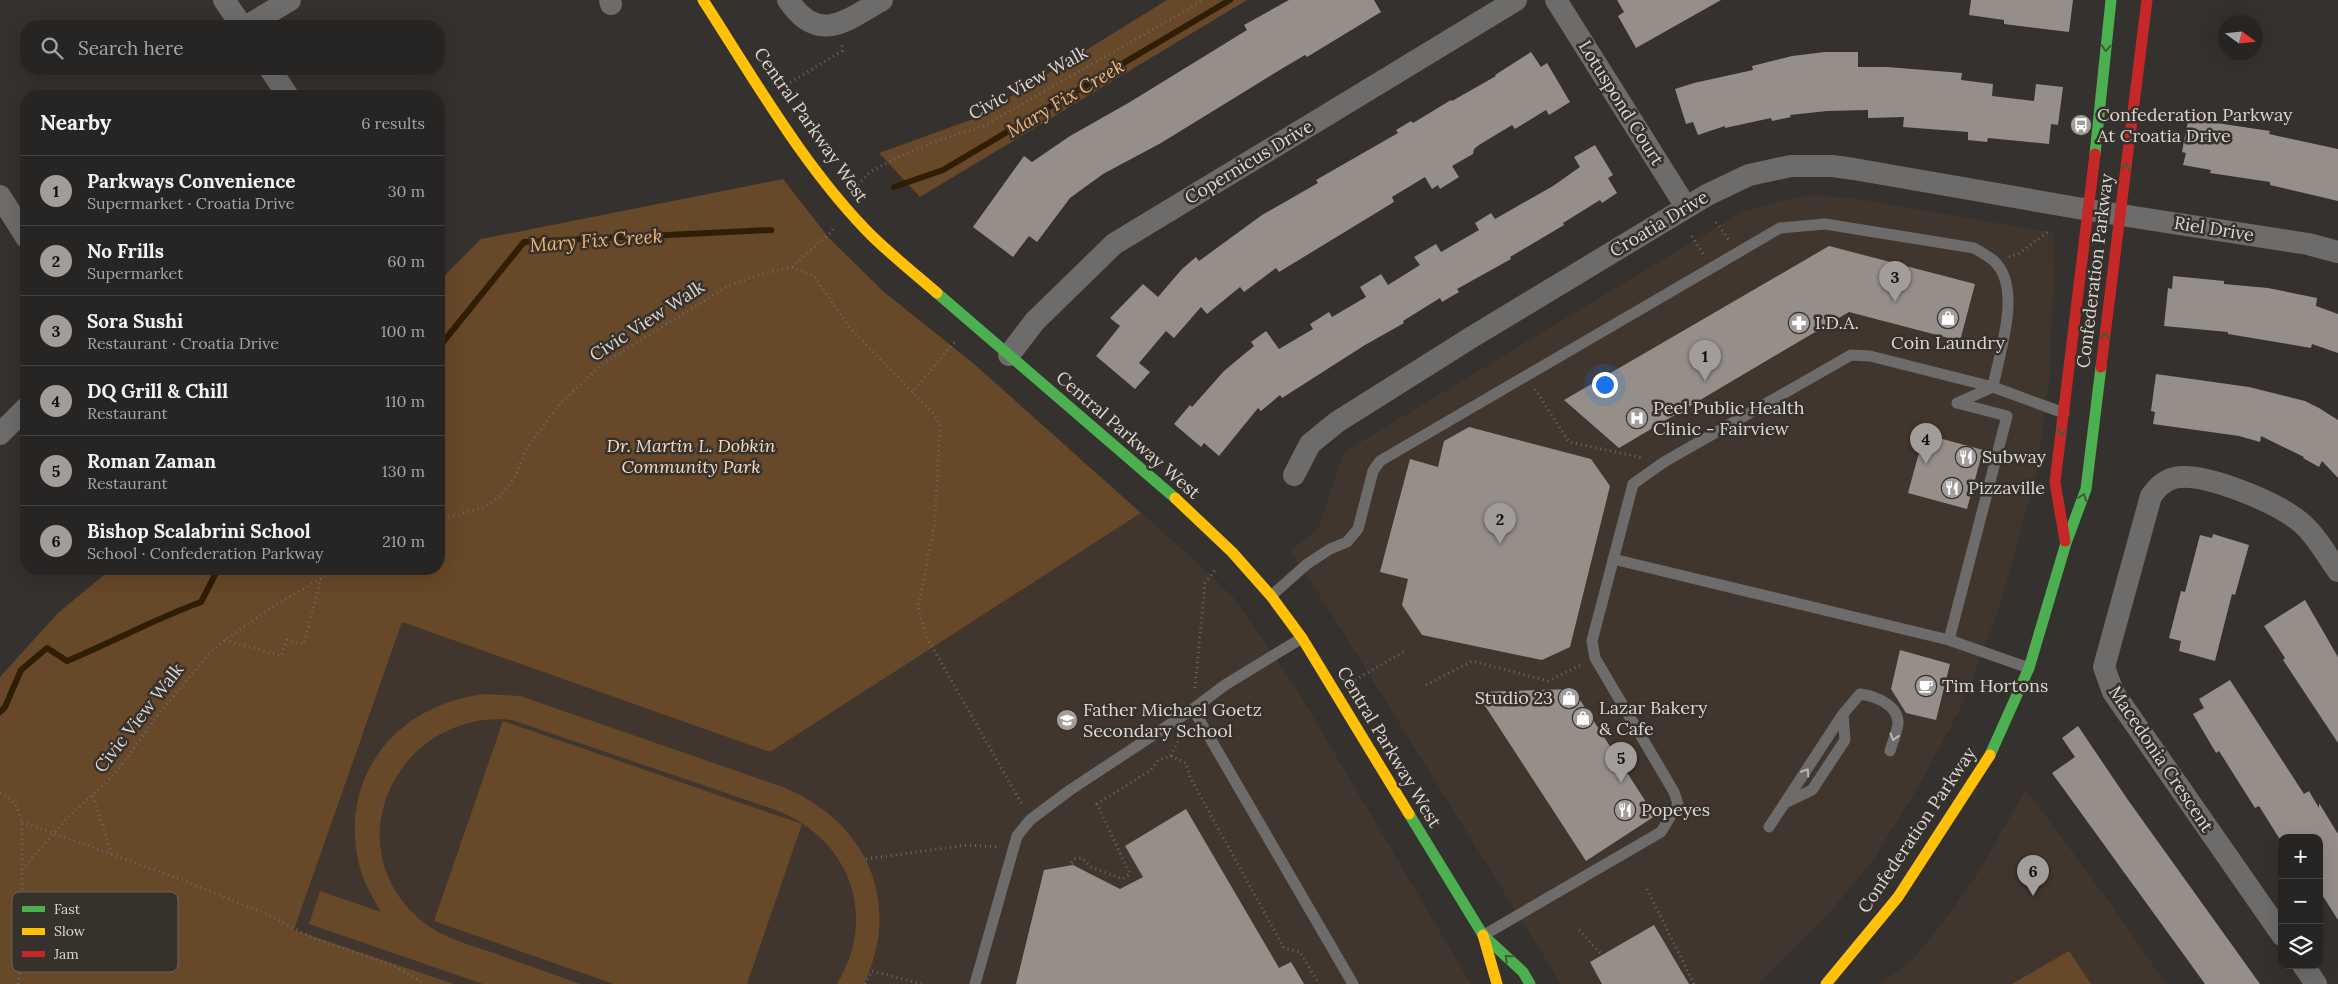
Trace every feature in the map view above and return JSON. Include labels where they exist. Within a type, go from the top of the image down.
[{"type":"street","points":[[224,0],[238,20]]},
{"type":"street","points":[[257,20],[290,0]]},
{"type":"street","name":"Central Parkway West","points":[[703,0],[789,132],[845,208],[880,244],[970,324],[1161,485],[1232,552],[1271,596],[1302,638],[1336,691],[1483,935],[1497,984]]},
{"type":"street","points":[[788,0],[808,22],[822,27],[843,23],[882,0]]},
{"type":"street","name":"Copernicus Drive","points":[[1008,355],[1035,321],[1114,244],[1516,0]]},
{"type":"street","name":"Lotuspond Court","points":[[1556,0],[1686,207]]},
{"type":"street","name":"Confederation Parkway","points":[[2066,543],[2055,482],[2089,210],[2111,0]]},
{"type":"street","name":"Confederation Parkway","points":[[1826,984],[1898,897],[1980,773],[2012,708],[2046,616],[2066,543],[2086,489],[2141,35],[2147,0]]},
{"type":"street","points":[[274,75],[284,90]]},
{"type":"street","name":"Croatia Drive","points":[[1294,475],[1310,444],[1337,422],[1464,342],[1686,207],[1727,184],[1749,175],[1791,166],[1810,165],[1854,169],[2089,210]]},
{"type":"street","points":[[0,196],[20,228]]},
{"type":"street","name":"Riel Drive","points":[[2089,210],[2308,244],[2338,252]]},
{"type":"street","points":[[0,434],[20,414]]},
{"type":"street","name":"Macedonia Crescent","points":[[2278,929],[2113,692],[2104,667],[2151,496],[2159,485],[2175,478],[2204,480],[2238,489],[2276,506],[2297,518],[2316,539],[2338,571]]},
{"type":"street","name":"Central Parkway West","points":[[1483,935],[1523,972],[1530,984]]},
{"type":"street","points":[[2305,969],[2316,984]]},
{"type":"lane","points":[[1271,596],[1307,564],[1330,549],[1347,542],[1358,529],[1374,472],[1380,462],[1780,228],[1825,224],[1974,248],[1994,262],[2004,276],[2009,295],[1993,386]]},
{"type":"lane","points":[[1483,935],[1661,832],[1678,804],[1674,792],[1595,658],[1592,641],[1632,484],[1664,462],[1851,355],[1870,356],[1993,386],[2064,412]]},
{"type":"lane","points":[[1949,640],[2007,416],[1956,403],[1993,386]]},
{"type":"lane","points":[[1613,558],[1949,640],[2028,668]]},
{"type":"lane","points":[[975,984],[1017,836],[1030,820],[1070,790],[1193,709],[1225,685],[1302,638]]},
{"type":"lane","points":[[1769,827],[1786,803],[1812,790],[1845,740],[1843,714],[1860,694],[1876,696],[1893,710],[1898,722],[1890,751]]},
{"type":"lane","points":[[1193,709],[1353,984]]},
{"type":"path","name":"Civic View Walk","points":[[860,181],[870,172],[898,157],[940,140],[982,127],[1204,0]]},
{"type":"path","points":[[802,76],[842,51],[843,23]]},
{"type":"path","points":[[1716,222],[1737,252]]},
{"type":"path","points":[[1994,262],[2018,254],[2050,230]]},
{"type":"path","name":"Civic View Walk","points":[[445,518],[482,508],[501,496],[514,478],[527,448],[560,404],[601,366],[728,286],[760,274],[792,267],[832,232]]},
{"type":"path","points":[[1692,236],[1711,267]]},
{"type":"path","points":[[792,267],[814,276],[850,328],[934,414],[940,425],[935,521],[918,607],[926,636],[994,752],[1030,820]]},
{"type":"path","points":[[912,393],[970,324]]},
{"type":"path","points":[[1526,376],[1569,442],[1664,462]]},
{"type":"path","points":[[1171,756],[1193,709],[1205,583],[1232,552]]},
{"type":"path","name":"Civic View Walk","points":[[22,870],[69,816],[94,796],[115,774],[191,673],[225,640],[274,606],[327,575]]},
{"type":"path","points":[[225,640],[281,656],[288,640],[304,644],[322,578]]},
{"type":"path","points":[[1336,691],[1405,651]]},
{"type":"path","points":[[1426,685],[1472,661],[1548,681],[1595,658]]},
{"type":"path","points":[[1073,865],[1070,864],[1074,859],[1082,858],[1091,867],[1122,879],[1130,874],[1097,804],[1151,770],[1158,760],[1171,756],[1186,763],[1190,777],[1284,948],[1300,952],[1320,984]]},
{"type":"path","points":[[0,793],[16,803],[22,822],[22,892]]},
{"type":"path","points":[[94,796],[113,855]]},
{"type":"path","points":[[22,822],[180,879],[266,914],[311,936],[394,966],[425,984]]},
{"type":"path","points":[[866,859],[967,845],[1013,848]]},
{"type":"path","points":[[1647,889],[1694,984]]},
{"type":"path","points":[[1579,930],[1602,955]]},
{"type":"path","points":[[865,984],[872,970],[922,984]]},
{"type":"shaded area","points":[[1813,195],[1852,198],[2055,233],[2050,372],[2037,472],[1999,609],[1961,707],[1920,784],[1873,860],[1827,916],[1758,984],[1561,984],[1331,613],[1290,551],[1318,528],[1344,452],[1740,213],[1779,201]]},
{"type":"shaded area","name":"Father Michael Goetz Secondary School","points":[[1141,513],[1197,562],[1234,598],[1296,688],[1471,984],[454,984],[294,931],[402,622],[770,752]]},
{"type":"shaded area","points":[[2026,789],[2112,906],[2166,984],[1880,984],[1913,959],[1944,921],[1978,873]]},
{"type":"green space","points":[[1167,0],[1247,0],[920,197],[879,153],[976,118]]},
{"type":"green space","name":"Dr. Martin L. Dobkin Community Park","points":[[783,179],[829,238],[884,292],[973,363],[1141,513],[770,752],[402,622],[294,930],[454,984],[0,984],[0,677],[58,613],[104,575],[445,575],[445,275],[481,239]]},
{"type":"green space","points":[[485,694],[520,696],[783,787],[812,802],[836,820],[855,842],[869,867],[877,894],[879,923],[875,953],[864,984],[837,984],[849,958],[855,931],[855,905],[849,881],[838,858],[821,838],[799,822],[773,809],[512,720],[473,722],[439,735],[412,757],[392,785],[381,817],[381,851],[392,885],[416,916],[424,923],[442,934],[461,942],[580,984],[483,984],[309,924],[320,891],[381,912],[368,888],[359,864],[355,832],[358,801],[367,774],[382,749],[401,729],[426,712],[454,701]]},
{"type":"green space","points":[[503,721],[802,824],[747,984],[614,984],[434,921]]},
{"type":"green space","points":[[2069,951],[2091,984],[2012,984]]},
{"type":"building","points":[[1289,0],[1374,0],[1381,12],[1307,57],[1305,55],[1278,71],[1161,143],[1103,174],[1070,198],[1037,242],[1029,236],[1013,257],[973,227],[1024,156],[1032,162],[1070,136],[1130,102],[1247,30],[1244,25]]},
{"type":"building","points":[[1617,0],[1721,0],[1636,48],[1618,16],[1624,12]]},
{"type":"building","points":[[1971,0],[2073,0],[2069,32],[2004,24],[2004,20],[1969,15]]},
{"type":"building","points":[[1531,52],[1541,67],[1547,63],[1570,102],[1549,115],[1546,110],[1515,129],[1512,125],[1479,145],[1474,149],[1473,154],[1452,166],[1459,177],[1440,189],[1438,185],[1432,189],[1425,177],[1392,197],[1394,202],[1279,272],[1276,268],[1244,292],[1240,287],[1207,314],[1201,307],[1174,338],[1166,331],[1139,363],[1150,372],[1135,389],[1096,356],[1120,326],[1110,318],[1143,284],[1158,297],[1182,269],[1196,257],[1199,261],[1262,215],[1318,183],[1316,180],[1398,133],[1396,130],[1411,121],[1413,123],[1496,76]]},
{"type":"building","points":[[1825,52],[1858,52],[1858,67],[1887,67],[1962,73],[1961,80],[1993,84],[1992,96],[2034,101],[2036,84],[2063,87],[2058,125],[2051,124],[2049,144],[1988,138],[1987,142],[1968,140],[1968,132],[1903,127],[1904,117],[1868,118],[1868,110],[1827,111],[1790,115],[1791,117],[1772,121],[1771,118],[1725,128],[1725,126],[1698,135],[1693,122],[1686,124],[1675,89],[1753,70],[1752,66],[1792,56]]},
{"type":"building","points":[[2189,115],[2210,119],[2210,122],[2270,131],[2269,134],[2338,149],[2338,201],[2270,185],[2270,182],[2210,173],[2211,170],[2183,165],[2186,153],[2182,152]]},
{"type":"building","points":[[1595,145],[1613,175],[1608,178],[1617,193],[1602,203],[1600,200],[1563,223],[1564,225],[1510,257],[1511,259],[1457,289],[1459,292],[1442,302],[1440,298],[1403,321],[1404,323],[1365,345],[1282,398],[1280,395],[1261,411],[1258,408],[1219,456],[1204,443],[1201,447],[1174,424],[1224,371],[1254,346],[1251,342],[1266,331],[1279,349],[1313,329],[1310,324],[1329,312],[1332,317],[1366,297],[1360,287],[1381,274],[1388,285],[1420,265],[1414,257],[1436,244],[1441,252],[1479,230],[1475,223],[1491,213],[1495,219],[1553,186],[1580,167],[1574,157]]},
{"type":"building","points":[[1829,246],[1975,284],[1960,341],[1849,312],[1619,448],[1564,400]]},
{"type":"building","points":[[2173,276],[2224,281],[2224,284],[2268,288],[2317,298],[2316,306],[2338,314],[2338,353],[2312,344],[2311,348],[2228,334],[2228,332],[2164,326],[2168,288],[2172,289]]},
{"type":"building","points":[[2156,374],[2249,387],[2305,401],[2319,408],[2338,420],[2338,478],[2322,461],[2319,467],[2304,457],[2261,436],[2260,442],[2239,436],[2153,424],[2155,412],[2151,411]]},
{"type":"building","points":[[1469,427],[1591,459],[1610,486],[1570,647],[1542,660],[1422,635],[1402,605],[1408,579],[1380,572],[1410,459],[1438,467],[1444,441]]},
{"type":"building","points":[[1924,434],[1983,450],[1967,509],[1908,493]]},
{"type":"building","points":[[2213,534],[2249,545],[2235,595],[2232,594],[2215,661],[2179,651],[2181,641],[2169,638],[2181,591],[2185,592],[2200,535],[2212,538]]},
{"type":"building","points":[[2305,600],[2338,657],[2338,743],[2283,660],[2285,658],[2264,626]]},
{"type":"building","points":[[1900,650],[1950,664],[1936,720],[1906,713],[1891,689]]},
{"type":"building","points":[[2230,680],[2304,794],[2309,791],[2319,808],[2319,803],[2338,834],[2338,920],[2323,896],[2323,834],[2278,834],[2278,836],[2259,806],[2255,808],[2219,751],[2216,753],[2193,714],[2204,708],[2199,699]]},
{"type":"building","points":[[1573,689],[1655,816],[1586,861],[1476,692]]},
{"type":"building","points":[[2078,726],[2128,800],[2260,984],[2205,984],[2052,773],[2075,757],[2062,738]]},
{"type":"building","points":[[1186,809],[1279,968],[1291,962],[1304,984],[1016,984],[1044,870],[1073,865],[1120,889],[1143,877],[1125,846]]},
{"type":"building","points":[[1654,925],[1689,984],[1602,984],[1590,962]]},
{"type":"waterway","name":"Mary Fix Creek","points":[[894,187],[943,170],[1230,0]]},
{"type":"waterway","name":"Mary Fix Creek","points":[[445,340],[524,242],[771,230]]},
{"type":"waterway","name":"Mary Fix Creek","points":[[0,712],[5,707],[21,670],[47,648],[67,661],[201,602],[215,575]]},
{"type":"traffic: fast","points":[[2095,154],[2111,0]]},
{"type":"traffic: fast","points":[[937,293],[1175,498]]},
{"type":"traffic: fast","points":[[1990,755],[2029,668],[2066,543],[2086,489],[2101,367]]},
{"type":"traffic: fast","points":[[1409,814],[1483,935],[1523,972],[1530,984]]},
{"type":"traffic: slow","points":[[703,0],[782,124],[826,184],[874,238],[937,293]]},
{"type":"traffic: slow","points":[[1175,498],[1232,552],[1271,596],[1302,638],[1409,814]]},
{"type":"traffic: slow","points":[[1826,984],[1898,897],[1990,755]]},
{"type":"traffic: slow","points":[[1483,935],[1497,984]]},
{"type":"traffic: jam","points":[[2101,367],[2147,0]]},
{"type":"traffic: jam","points":[[2065,541],[2055,482],[2095,154]]},
{"type":"place","name":"Confederation Parkway At Croatia Drive","points":[[2081,125]]},
{"type":"place","name":"Sora Sushi","points":[[1895,302]]},
{"type":"place","name":"Coin Laundry","points":[[1948,318]]},
{"type":"place","name":"I.D.A.","points":[[1799,323]]},
{"type":"place","name":"Parkways Convenience","points":[[1705,381]]},
{"type":"place","name":"Peel Public Health Clinic - Fairview","points":[[1637,418]]},
{"type":"place","name":"Subway","points":[[1966,457]]},
{"type":"place","name":"DQ Grill & Chill","points":[[1926,464]]},
{"type":"place","name":"Pizzaville","points":[[1952,488]]},
{"type":"place","name":"No Frills","points":[[1500,544]]},
{"type":"place","name":"Tim Hortons","points":[[1926,686]]},
{"type":"place","name":"Studio 23","points":[[1569,698]]},
{"type":"place","name":"Lazar Bakery & Cafe","points":[[1583,718]]},
{"type":"place","name":"Father Michael Goetz Secondary School","points":[[1067,720]]},
{"type":"place","name":"Roman Zaman","points":[[1621,783]]},
{"type":"place","name":"Popeyes","points":[[1625,810]]},
{"type":"place","name":"Bishop Scalabrini School","points":[[2033,896]]}]
